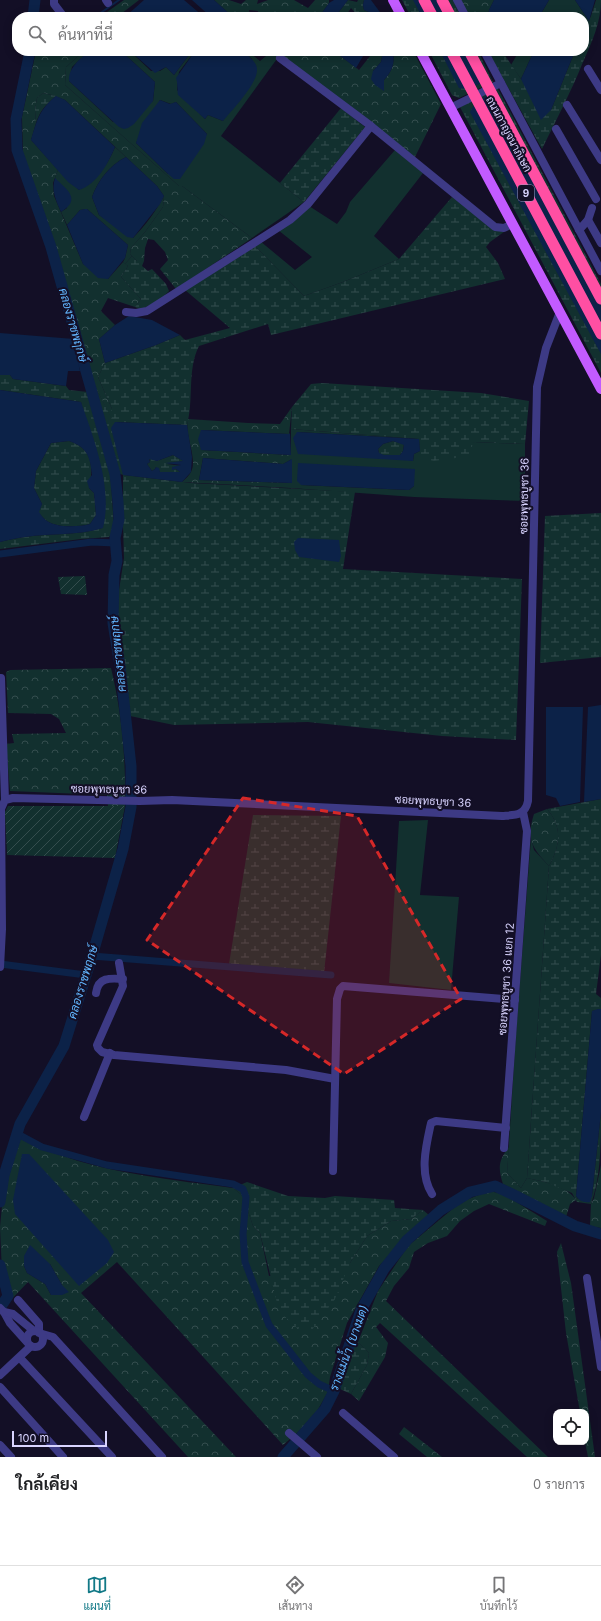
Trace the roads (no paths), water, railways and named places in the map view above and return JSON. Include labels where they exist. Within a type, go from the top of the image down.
[{"type":"highway","points":[[424,0],[430,12]]},
{"type":"highway","points":[[442,0],[448,12]]},
{"type":"highway","name":"ถนนกาญจนาภิเษก","points":[[454,56],[601,334]]},
{"type":"highway","name":"ถนนกาญจนาภิเษก","points":[[472,56],[601,299]]},
{"type":"main road","points":[[393,0],[399,12]]},
{"type":"main road","points":[[423,56],[601,388]]},
{"type":"street","points":[[54,0],[54,4],[59,12]]},
{"type":"street","points":[[457,0],[463,12]]},
{"type":"street","points":[[487,56],[600,267]]},
{"type":"street","points":[[280,58],[371,126],[495,227],[504,228],[512,224]]},
{"type":"street","points":[[588,69],[601,90]]},
{"type":"street","points":[[450,108],[501,83]]},
{"type":"street","points":[[567,105],[601,160]]},
{"type":"street","points":[[126,312],[136,314],[147,311],[295,216],[308,204],[371,126]]},
{"type":"street","points":[[556,129],[596,201],[588,220],[579,230]]},
{"type":"street","points":[[588,220],[601,243]]},
{"type":"street","name":"ซอยพุทธบูชา 36","points":[[5,800],[13,798],[236,802],[502,816],[518,815],[523,812],[528,801],[538,387],[546,348],[560,312]]},
{"type":"street","points":[[0,967],[1,809],[5,800],[2,678]]},
{"type":"street","name":"ซอยพุทธบูชา 36 แยก 12","points":[[504,1148],[528,831],[523,812]]},
{"type":"street","points":[[119,963],[124,986],[97,1045],[102,1052],[232,1066],[286,1070],[335,1079]]},
{"type":"street","points":[[96,993],[97,987],[104,979],[123,979]]},
{"type":"street","points":[[333,1171],[337,999],[338,992],[344,986],[515,1000]]},
{"type":"street","points":[[84,1117],[110,1054]]},
{"type":"street","points":[[432,1194],[427,1186],[425,1178],[424,1156],[431,1123],[436,1121],[506,1128]]},
{"type":"street","points":[[587,1278],[601,1367]]},
{"type":"street","points":[[18,1300],[39,1324],[37,1332]]},
{"type":"street","points":[[2,1310],[13,1314],[37,1332],[42,1337],[42,1342],[36,1347],[29,1344],[10,1323],[2,1310]]},
{"type":"street","points":[[592,1316],[601,1314]]},
{"type":"street","points":[[0,1376],[20,1358],[29,1344],[28,1335],[37,1332],[53,1337],[162,1457]]},
{"type":"street","points":[[20,1358],[112,1457]]},
{"type":"street","points":[[0,1387],[63,1457]]},
{"type":"street","points":[[342,1414],[394,1457]]},
{"type":"street","points":[[289,1433],[317,1457]]},
{"type":"street","points":[[0,1445],[11,1457]]},
{"type":"water","points":[[144,0],[184,0],[198,12],[131,12]]},
{"type":"water","points":[[192,0],[214,0],[227,12],[205,12]]},
{"type":"water","points":[[334,0],[348,0],[339,12],[323,12],[329,3]]},
{"type":"water","points":[[364,0],[371,0],[380,12],[368,12],[364,10]]},
{"type":"water","points":[[413,0],[446,0],[452,12],[419,12]]},
{"type":"water","points":[[494,0],[549,0],[542,12],[489,12]]},
{"type":"water","points":[[575,0],[595,0],[589,21],[589,12],[583,12]]},
{"type":"water","points":[[84,56],[126,56],[155,82],[153,101],[134,124],[124,129],[119,127],[69,81],[70,72]]},
{"type":"water","points":[[136,56],[188,56],[174,75],[166,67],[155,73]]},
{"type":"water","points":[[191,56],[249,56],[256,65],[257,71],[255,78],[246,94],[223,121],[208,115],[205,119],[178,95],[176,78]]},
{"type":"water","points":[[340,56],[363,56],[356,68]]},
{"type":"water","points":[[382,56],[394,56],[392,67],[384,80],[384,91],[375,85],[371,79],[373,71],[381,62]]},
{"type":"water","points":[[443,56],[476,56],[487,78],[471,88],[459,88]]},
{"type":"water","points":[[532,56],[573,56],[551,110],[541,120],[521,79]]},
{"type":"water","points":[[495,92],[601,290],[601,354],[470,112],[477,102]]},
{"type":"water","points":[[56,96],[65,100],[115,147],[101,173],[91,183],[79,190],[68,182],[31,140],[39,116],[50,101]]},
{"type":"water","points":[[160,100],[170,104],[176,102],[207,134],[204,144],[180,179],[174,179],[136,143],[142,123]]},
{"type":"water","points":[[126,157],[157,186],[164,196],[160,204],[133,238],[127,237],[99,215],[92,197],[105,174],[115,164]]},
{"type":"water","points":[[55,178],[68,191],[71,199],[71,203],[61,212],[54,191]]},
{"type":"water","points":[[87,209],[128,245],[125,258],[108,279],[98,278],[83,264],[67,225],[80,210]]},
{"type":"water","points":[[129,316],[152,320],[180,335],[105,363],[99,339],[115,325]]},
{"type":"water","points":[[0,333],[74,339],[80,371],[68,371],[66,386],[13,379],[10,375],[0,375]]},
{"type":"water","points":[[0,390],[81,402],[101,464],[104,480],[106,497],[103,528],[84,532],[22,537],[0,542]],"holes":[[[69,441],[84,449],[89,457],[92,475],[87,481],[89,488],[94,493],[96,515],[90,524],[80,526],[56,525],[47,521],[39,512],[42,504],[34,488],[36,471],[51,443]]]},
{"type":"water","points":[[115,422],[187,425],[192,457],[191,472],[182,482],[123,475],[111,428]],"holes":[[[173,455],[183,461],[165,463],[181,465],[172,467],[172,470],[176,469],[180,472],[160,472],[159,468],[156,467],[152,471],[147,464],[150,462],[149,459],[157,461]]]},
{"type":"water","points":[[201,430],[290,433],[291,455],[201,450],[198,439]]},
{"type":"water","points":[[297,432],[419,439],[420,451],[414,454],[413,461],[298,454],[293,438]],"holes":[[[393,441],[404,445],[403,451],[400,455],[384,455],[379,453],[378,449],[383,444]]]},
{"type":"water","points":[[203,458],[283,464],[292,459],[292,483],[199,480]]},
{"type":"water","points":[[298,463],[415,469],[414,486],[409,490],[301,485],[297,481]]},
{"type":"water","points":[[298,538],[339,540],[341,556],[339,562],[299,557],[295,550],[294,542]]},
{"type":"water","points":[[601,705],[601,799],[584,802],[588,707]]},
{"type":"water","points":[[546,707],[583,707],[580,802],[560,806],[556,798],[546,795]]},
{"type":"water","points":[[601,1009],[601,1112],[592,1196],[590,1202],[586,1202],[580,1200],[576,1196],[592,1011]]},
{"type":"water","points":[[22,1154],[29,1154],[108,1240],[114,1252],[107,1263],[79,1286],[15,1214],[13,1200]]},
{"type":"water","points":[[30,1245],[50,1264],[62,1285],[69,1292],[62,1295],[51,1295],[45,1284],[27,1273],[24,1266],[24,1256]]},
{"type":"waterway","name":"คลองราชพฤกษ์","points":[[34,12],[35,0]]},
{"type":"waterway","points":[[102,12],[119,0]]},
{"type":"waterway","name":"คลองราชพฤกษ์","points":[[0,1202],[4,1175],[20,1124],[64,1046],[123,849],[131,807],[131,766],[120,666],[113,623],[114,575],[117,561],[115,538],[119,519],[115,474],[51,247],[17,150],[16,119],[29,56]]},
{"type":"waterway","points":[[0,554],[92,542],[115,543]]},
{"type":"waterway","points":[[92,956],[331,975]]},
{"type":"waterway","points":[[0,964],[86,975]]},
{"type":"waterway","points":[[16,1133],[42,1147],[107,1165],[233,1184],[243,1189],[246,1197],[243,1234],[245,1262],[269,1325],[308,1375],[319,1384],[334,1391]]},
{"type":"waterway","name":"รางแม่น้ำ (บางมด)","points":[[283,1457],[325,1409],[334,1391],[361,1310],[384,1269],[407,1240],[441,1210],[470,1192],[495,1186],[575,1226],[601,1234]]},
{"type":"waterway","name":"คลองราชพฤกษ์","points":[[0,1265],[8,1296],[0,1308]]}]
